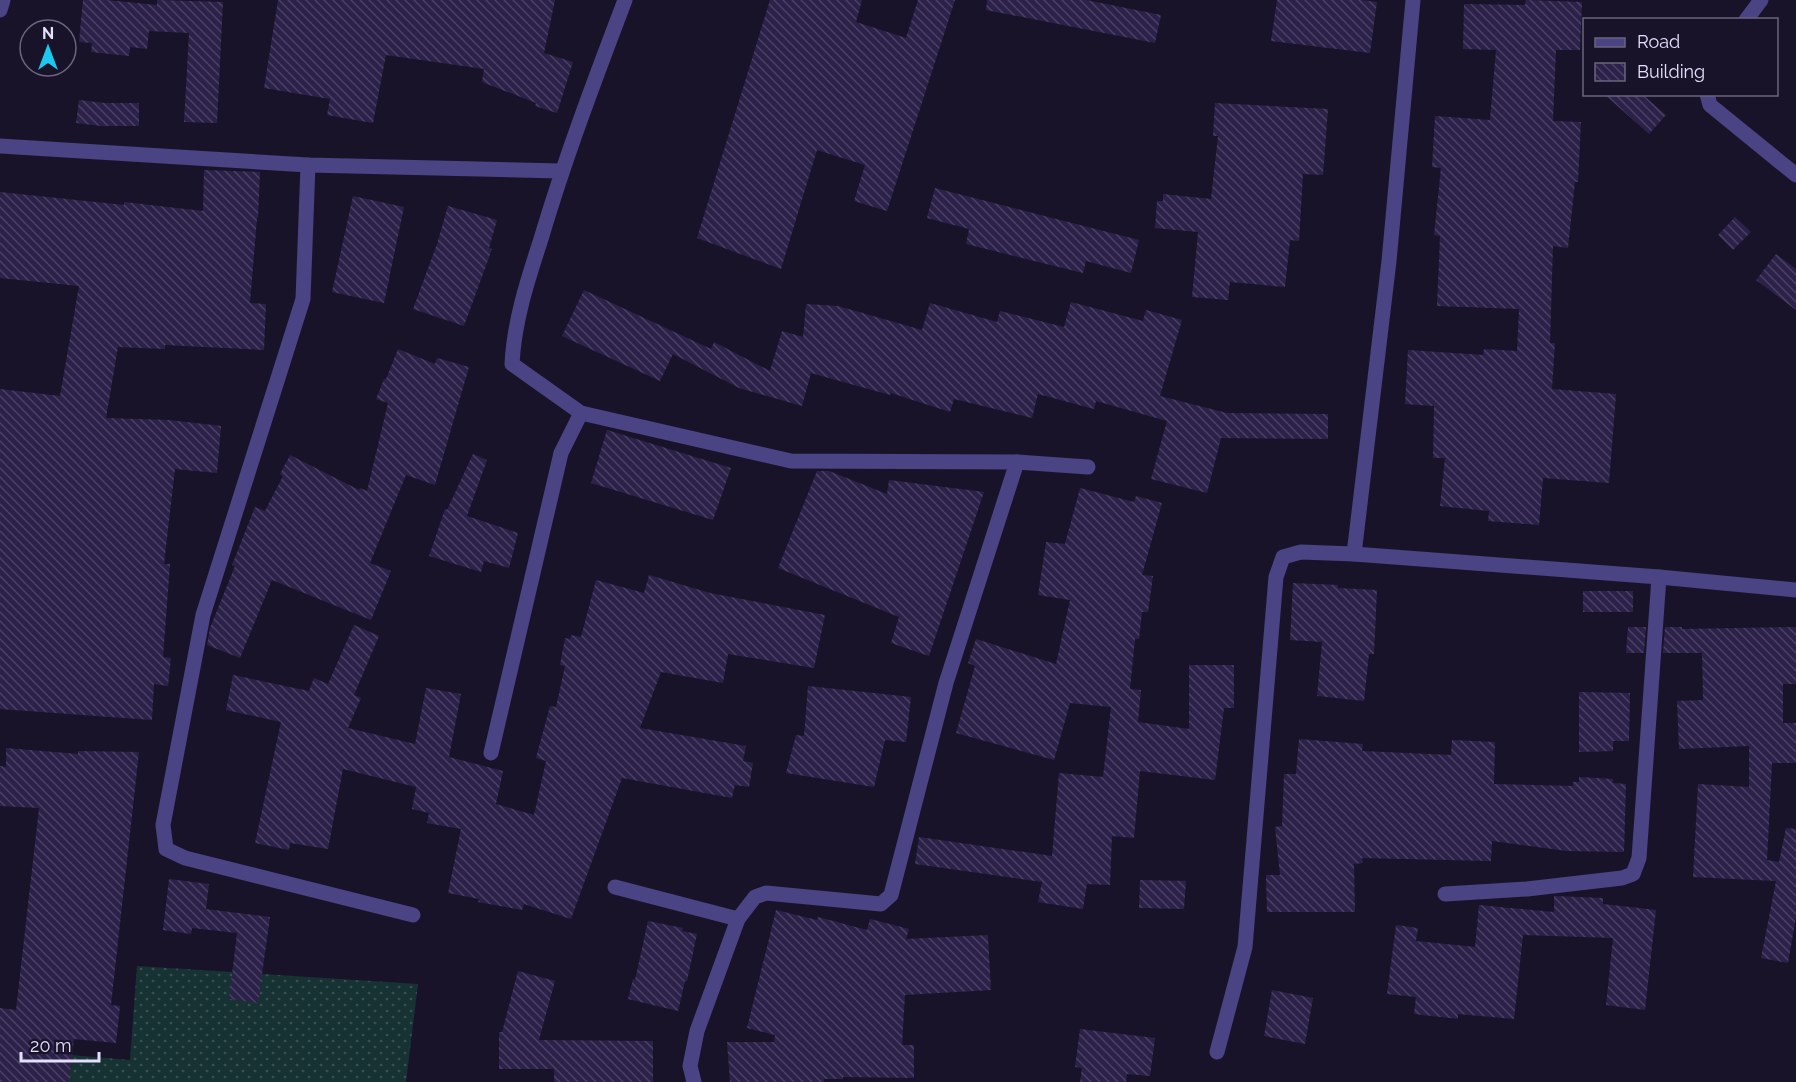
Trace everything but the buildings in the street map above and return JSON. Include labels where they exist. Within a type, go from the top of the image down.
[{"type":"street","points":[[0,10],[3,0]]},
{"type":"street","points":[[625,0],[561,171],[532,265],[513,339],[512,364],[581,413],[791,461],[1017,462],[1089,467]]},
{"type":"street","points":[[1354,554],[1389,261],[1413,0]]},
{"type":"street","points":[[1748,18],[1761,0]]},
{"type":"street","points":[[1708,96],[1710,105],[1796,176]]},
{"type":"street","points":[[0,146],[308,165],[561,171]]},
{"type":"street","points":[[308,165],[303,299],[203,615],[163,825],[166,849],[185,858],[413,915]]},
{"type":"street","points":[[491,753],[561,453],[581,413]]},
{"type":"street","points":[[694,1082],[690,1066],[697,1032],[738,919],[754,897],[766,893],[881,904],[891,895],[946,683],[1017,462]]},
{"type":"street","points":[[1217,1052],[1245,947],[1276,578],[1284,557],[1301,552],[1354,554],[1659,577],[1796,590]]},
{"type":"street","points":[[1445,894],[1539,888],[1622,878],[1633,874],[1639,858],[1659,577]]},
{"type":"street","points":[[615,887],[738,919]]},
{"type":"green space","points":[[137,966],[418,984],[406,1082],[0,1082],[0,1049],[130,1060]]}]
